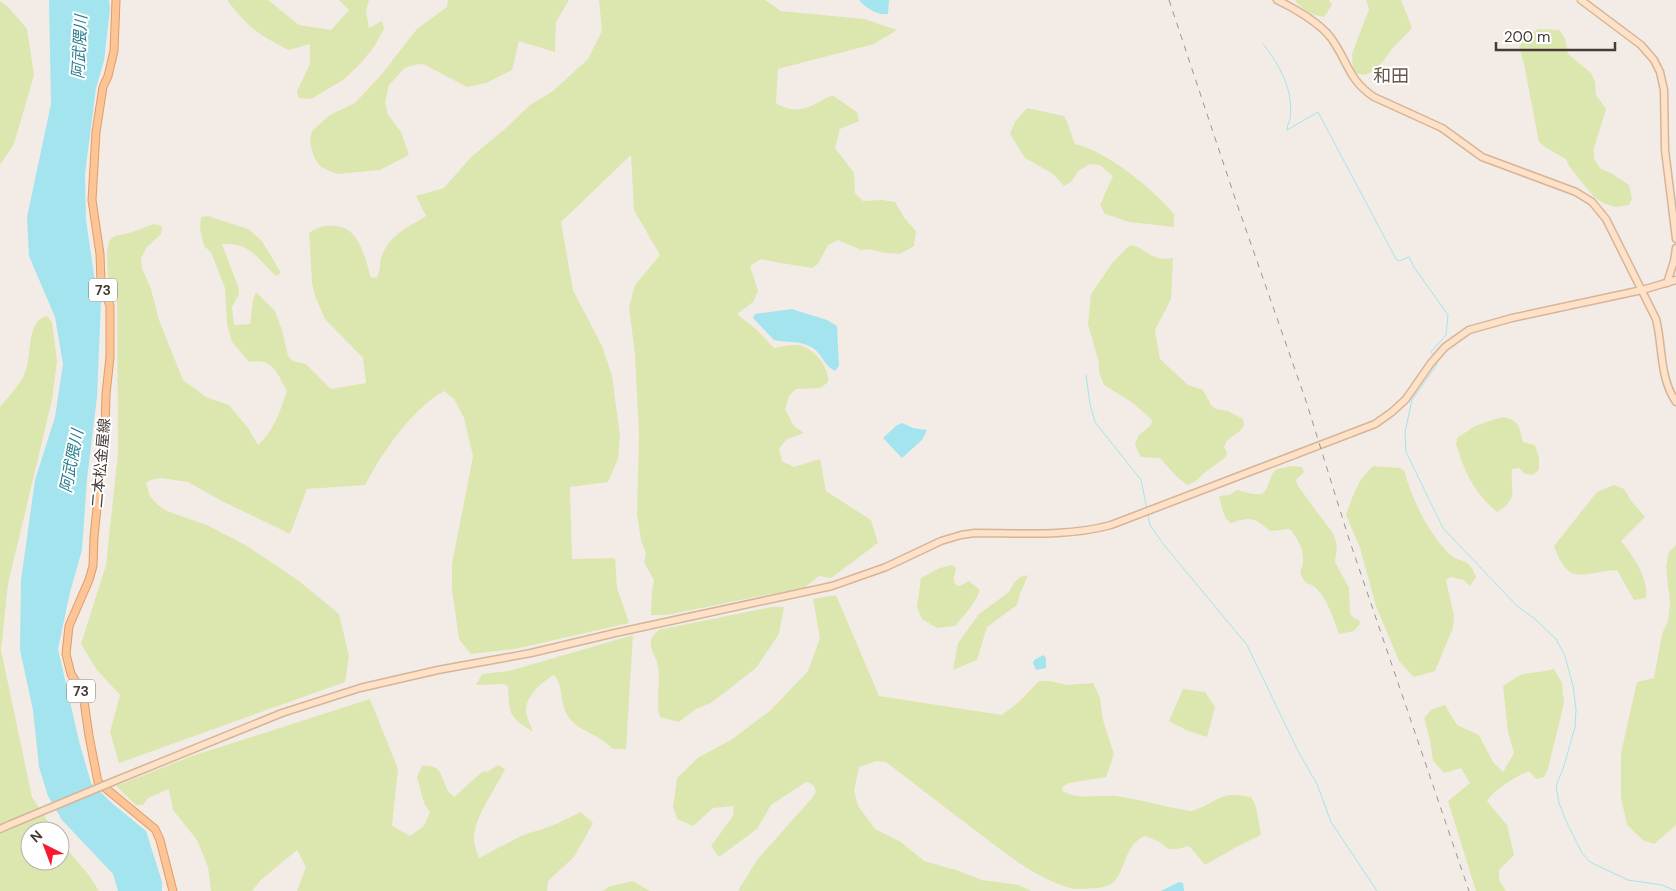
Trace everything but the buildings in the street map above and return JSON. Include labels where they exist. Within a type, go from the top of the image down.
[{"type":"main road","name":"二本松金屋線","points":[[116,0],[114,51],[108,76],[103,87],[96,132],[92,200],[102,282],[110,306],[110,357],[105,430],[94,537],[93,566],[70,626],[66,654],[71,674],[80,688],[84,702],[98,782],[154,829],[160,840],[173,891]]},
{"type":"street","points":[[1277,0],[1305,16],[1330,36],[1355,81],[1374,97],[1442,128],[1482,157],[1520,173],[1576,192],[1592,202],[1606,219],[1656,318],[1660,333],[1664,374],[1670,392],[1676,402]]},
{"type":"street","points":[[1581,0],[1641,45],[1654,60],[1660,72],[1664,90],[1666,156],[1676,239]]},
{"type":"street","points":[[1667,283],[1674,262],[1676,248]]},
{"type":"street","points":[[0,829],[282,713],[334,696],[400,678],[531,653],[832,586],[886,567],[941,541],[961,535],[975,533],[1073,532],[1111,525],[1375,424],[1406,399],[1438,354],[1469,330],[1512,318],[1642,290],[1676,280]]},
{"type":"green space","points":[[227,0],[268,0],[299,25],[331,30],[349,10],[339,0],[369,0],[366,11],[369,28],[382,21],[384,29],[374,47],[343,80],[311,99],[298,98],[297,91],[310,64],[310,44],[289,50],[278,45],[254,30]]},
{"type":"green space","points":[[448,0],[569,0],[556,22],[555,52],[519,41],[512,70],[486,83],[467,87],[423,64],[405,68],[389,85],[385,102],[388,115],[401,132],[409,155],[380,170],[337,174],[321,167],[314,157],[310,142],[312,131],[330,115],[355,103],[381,75],[417,29],[447,7]]},
{"type":"green space","points":[[599,0],[765,0],[781,11],[864,19],[897,30],[874,44],[778,69],[776,103],[798,110],[811,106],[832,95],[857,112],[859,121],[840,129],[835,148],[854,173],[855,193],[863,201],[882,200],[895,202],[905,219],[916,231],[914,246],[900,254],[885,253],[869,249],[861,250],[838,240],[828,245],[818,264],[812,268],[761,259],[750,266],[758,291],[753,302],[737,314],[757,330],[774,348],[798,345],[815,354],[823,364],[828,376],[828,382],[821,388],[796,389],[789,396],[785,409],[794,426],[804,433],[787,439],[779,449],[782,461],[794,467],[820,459],[826,491],[871,520],[878,543],[831,578],[819,576],[803,589],[667,615],[651,615],[654,580],[644,562],[646,554],[641,540],[637,514],[639,433],[635,355],[629,307],[635,285],[660,255],[634,210],[631,155],[561,222],[573,290],[602,346],[612,375],[620,436],[618,459],[608,482],[570,487],[572,559],[615,558],[617,588],[629,623],[515,649],[471,654],[459,639],[452,589],[452,564],[473,456],[464,418],[454,399],[444,391],[409,420],[380,459],[365,485],[307,489],[290,534],[188,482],[161,478],[146,483],[150,496],[158,505],[167,511],[209,526],[247,546],[299,581],[339,614],[349,656],[345,682],[119,763],[110,732],[120,695],[97,670],[81,644],[106,565],[118,453],[117,300],[108,279],[107,253],[109,241],[114,236],[154,224],[162,226],[161,234],[146,248],[141,259],[142,268],[151,289],[159,320],[183,380],[206,397],[229,405],[248,428],[258,445],[272,427],[287,391],[277,372],[269,364],[257,361],[249,362],[232,342],[227,324],[225,288],[211,252],[204,246],[200,229],[201,217],[208,216],[248,229],[262,241],[281,273],[276,276],[259,258],[247,249],[232,244],[222,244],[238,286],[239,294],[232,307],[234,325],[250,324],[253,299],[256,292],[275,311],[288,356],[293,361],[306,364],[331,389],[366,383],[363,358],[325,319],[315,296],[312,283],[309,233],[318,228],[328,226],[343,228],[350,232],[356,238],[364,253],[371,278],[377,277],[382,255],[390,241],[426,216],[416,196],[444,188],[471,157],[530,105],[553,91],[588,59],[602,31]]},
{"type":"green space","points":[[1295,0],[1329,0],[1332,5],[1324,17],[1308,12]]},
{"type":"green space","points":[[1366,0],[1401,0],[1412,28],[1392,49],[1377,69],[1365,75],[1353,73],[1352,54],[1369,9]]},
{"type":"green space","points":[[0,1],[8,7],[27,29],[34,75],[14,144],[0,165]]},
{"type":"green space","points":[[1538,29],[1559,30],[1565,38],[1568,54],[1591,73],[1595,82],[1596,95],[1606,109],[1594,148],[1594,159],[1601,169],[1629,185],[1632,199],[1629,205],[1615,207],[1603,203],[1594,197],[1569,166],[1566,159],[1539,142],[1519,47],[1525,38]]},
{"type":"green space","points":[[1027,108],[1064,116],[1075,144],[1101,154],[1129,172],[1154,193],[1174,214],[1174,227],[1129,222],[1105,214],[1100,205],[1113,176],[1100,165],[1090,164],[1078,171],[1072,181],[1064,186],[1053,174],[1025,158],[1010,134],[1015,122]]},
{"type":"green space","points":[[1130,245],[1159,258],[1173,258],[1171,299],[1155,330],[1160,359],[1188,385],[1203,390],[1211,405],[1216,409],[1228,411],[1243,419],[1244,426],[1242,429],[1230,438],[1224,447],[1227,453],[1226,457],[1196,481],[1187,485],[1160,458],[1141,457],[1135,445],[1138,436],[1151,425],[1152,420],[1133,403],[1104,385],[1099,372],[1099,363],[1088,324],[1091,294],[1113,262]]},
{"type":"green space","points":[[47,316],[52,322],[57,361],[52,400],[8,584],[1,650],[32,797],[48,821],[20,821],[20,871],[70,871],[70,853],[88,874],[99,891],[0,891],[0,407],[24,375],[27,368],[32,332],[40,319]]},
{"type":"green space","points":[[1502,417],[1516,422],[1523,442],[1535,445],[1539,458],[1539,470],[1533,475],[1525,474],[1519,468],[1512,469],[1511,498],[1497,512],[1482,497],[1471,481],[1456,444],[1457,438],[1475,426]]},
{"type":"green space","points":[[1292,466],[1302,467],[1304,472],[1296,480],[1298,486],[1334,535],[1337,546],[1335,562],[1349,588],[1350,614],[1359,620],[1360,624],[1354,631],[1339,634],[1323,597],[1312,585],[1306,583],[1300,572],[1303,562],[1302,550],[1290,529],[1270,531],[1260,523],[1249,519],[1231,523],[1223,511],[1219,496],[1229,495],[1237,490],[1262,494],[1276,470]]},
{"type":"green space","points":[[1373,466],[1404,470],[1411,492],[1433,535],[1448,553],[1467,563],[1476,577],[1470,586],[1464,580],[1450,577],[1446,580],[1454,616],[1453,628],[1435,671],[1414,677],[1399,661],[1376,606],[1360,548],[1346,515],[1361,479]]},
{"type":"green space","points":[[1614,485],[1624,489],[1645,517],[1621,541],[1643,575],[1646,598],[1634,600],[1617,570],[1586,574],[1572,573],[1565,568],[1554,546],[1597,492]]},
{"type":"green space","points":[[1676,545],[1676,825],[1654,844],[1643,840],[1627,825],[1621,798],[1621,753],[1637,682],[1654,678],[1662,634],[1668,621],[1670,604],[1666,566],[1669,552]]},
{"type":"green space","points":[[952,565],[956,568],[954,578],[957,585],[959,586],[969,581],[980,590],[972,605],[955,626],[937,628],[922,619],[917,607],[921,578],[940,568]]},
{"type":"green space","points":[[1028,575],[1017,605],[987,627],[977,660],[953,670],[958,643],[979,614],[1009,592],[1020,577]]},
{"type":"green space","points":[[836,595],[879,696],[1002,715],[1020,701],[1039,681],[1067,685],[1093,683],[1100,698],[1103,720],[1114,754],[1106,777],[1069,783],[1063,786],[1062,791],[1081,796],[1125,797],[1191,811],[1225,796],[1251,797],[1256,806],[1261,835],[1205,865],[1189,846],[1168,849],[1160,842],[1145,836],[1131,847],[1121,871],[1112,883],[1097,888],[1070,888],[1030,870],[994,845],[886,762],[876,761],[859,767],[854,791],[858,806],[875,829],[901,842],[924,861],[982,880],[1019,885],[1031,891],[738,891],[757,860],[812,798],[816,792],[815,788],[812,784],[806,782],[771,805],[757,829],[719,857],[711,846],[733,816],[734,806],[713,808],[693,826],[677,819],[673,807],[677,778],[699,757],[731,740],[771,710],[808,671],[820,638],[813,599]]},
{"type":"green space","points":[[772,607],[784,607],[779,634],[756,668],[711,703],[694,710],[679,722],[660,717],[658,705],[658,666],[651,643],[658,630]]},
{"type":"green space","points":[[633,635],[626,749],[613,749],[573,722],[564,708],[559,684],[554,675],[544,681],[528,700],[526,712],[533,732],[514,718],[510,709],[508,686],[503,684],[476,685],[482,674],[509,671]]},
{"type":"green space","points":[[1554,669],[1562,683],[1564,703],[1548,769],[1544,777],[1536,779],[1529,771],[1506,784],[1487,801],[1507,825],[1514,855],[1499,870],[1499,880],[1506,891],[1476,891],[1448,801],[1470,783],[1461,768],[1444,773],[1433,761],[1424,718],[1432,709],[1445,705],[1457,725],[1479,735],[1493,762],[1503,772],[1514,753],[1508,732],[1503,686],[1522,674]]},
{"type":"green space","points":[[1183,689],[1205,692],[1215,707],[1207,737],[1188,731],[1169,721]]},
{"type":"green space","points":[[370,699],[398,769],[392,826],[410,836],[424,826],[430,812],[424,803],[417,777],[422,766],[436,768],[449,792],[454,797],[483,771],[487,772],[498,765],[505,769],[481,812],[475,830],[474,841],[479,858],[521,836],[554,825],[581,812],[593,823],[574,857],[548,881],[547,891],[297,891],[306,867],[297,850],[261,880],[252,891],[211,891],[208,867],[197,840],[173,810],[169,789],[148,798],[143,805],[136,805],[116,786],[192,756]]},
{"type":"green space","points":[[633,881],[650,891],[603,891],[610,886]]},
{"type":"water","name":"阿武隈川","points":[[49,0],[109,0],[110,9],[104,61],[96,88],[85,174],[86,220],[94,275],[101,301],[97,397],[87,479],[82,550],[70,592],[58,649],[79,741],[91,783],[146,831],[162,882],[162,891],[118,891],[113,874],[70,828],[70,821],[62,820],[48,796],[39,767],[33,710],[20,650],[21,580],[35,480],[55,417],[63,364],[55,317],[29,256],[27,217],[51,104]]},
{"type":"water","points":[[859,0],[889,0],[888,14],[872,11]]},
{"type":"water","points":[[792,309],[827,320],[837,326],[839,366],[835,371],[829,367],[813,348],[808,345],[774,340],[753,318],[755,314]]},
{"type":"water","points":[[902,423],[913,428],[927,430],[922,440],[902,458],[883,438],[897,425]]},
{"type":"water","points":[[1043,655],[1046,658],[1046,668],[1036,670],[1033,663],[1034,660]]},
{"type":"water","points":[[1179,882],[1183,883],[1184,891],[1161,891]]},
{"type":"waterway","points":[[1263,44],[1275,61],[1288,89],[1291,109],[1287,130],[1318,112],[1396,259],[1399,261],[1409,257],[1448,315],[1446,335],[1431,352],[1435,356]]},
{"type":"waterway","points":[[1437,359],[1436,366],[1412,400],[1405,432],[1406,452],[1443,528],[1517,606],[1535,619],[1556,639],[1565,656],[1573,686],[1576,709],[1575,727],[1556,786],[1559,803],[1567,823],[1582,853],[1590,862],[1628,880],[1662,885],[1676,891]]},
{"type":"waterway","points":[[1086,375],[1090,404],[1095,422],[1141,480],[1147,509]]},
{"type":"waterway","points":[[1148,515],[1150,525],[1164,545],[1247,645],[1298,751],[1317,784],[1331,822],[1377,891]]},
{"type":"railway","points":[[1169,0],[1237,204],[1306,401],[1349,539],[1469,891]]},
{"type":"district","name":"和田","points":[[1391,76]]}]
